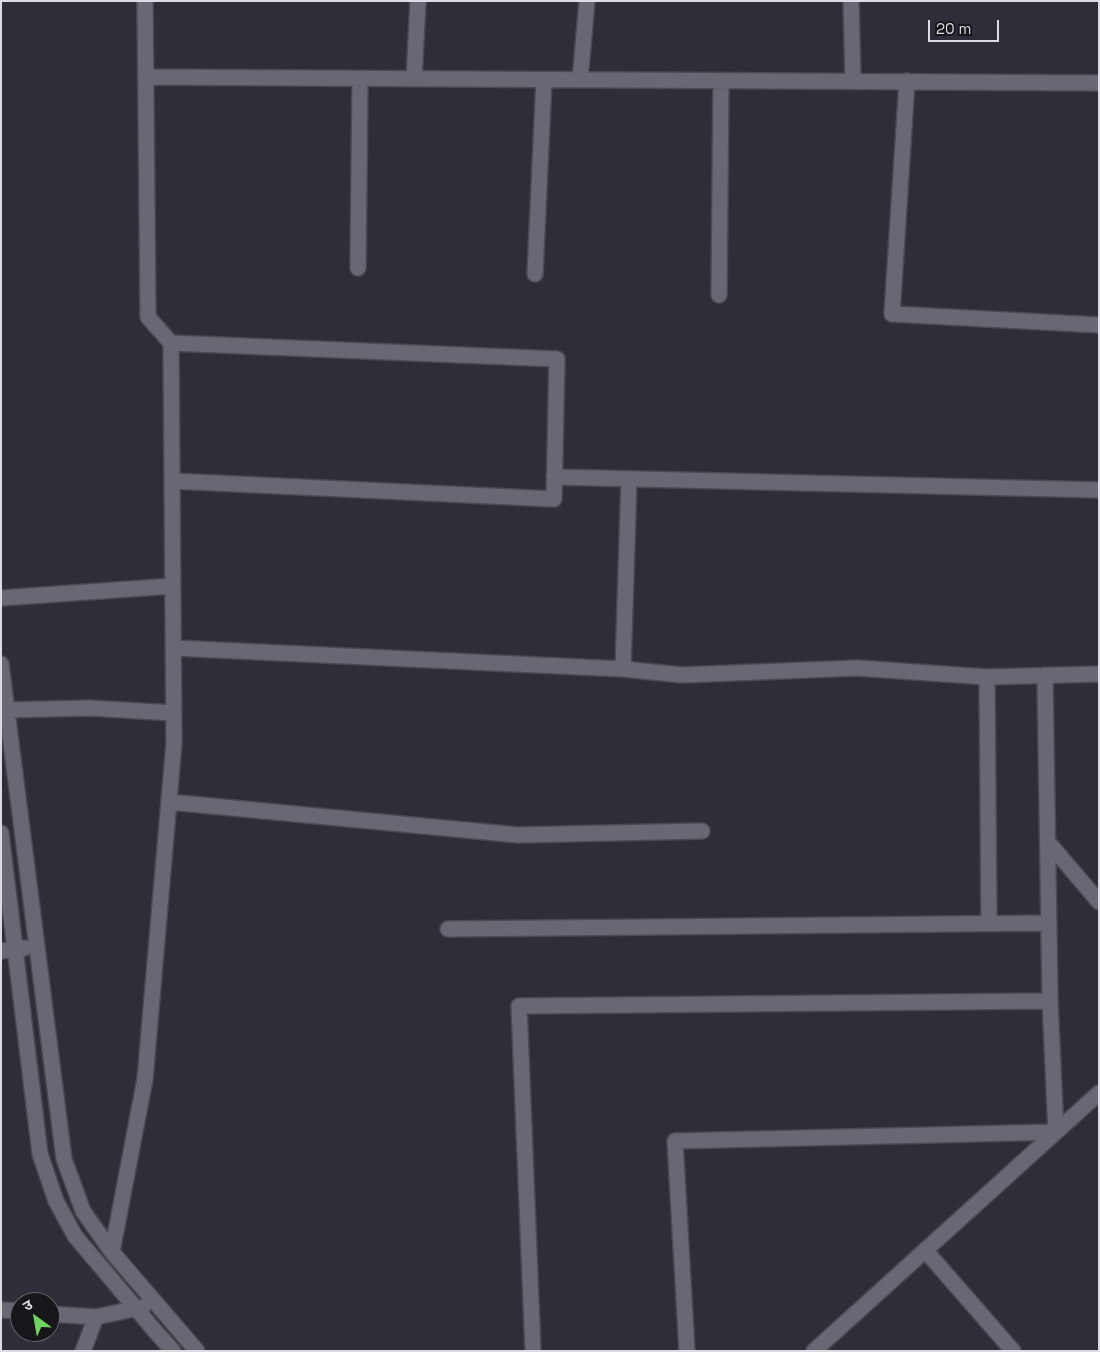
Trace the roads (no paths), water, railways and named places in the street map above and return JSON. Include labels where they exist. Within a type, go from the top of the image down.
[{"type":"street","points":[[112,1252],[145,1079],[174,743],[171,343],[148,317],[145,1]]},
{"type":"street","points":[[414,79],[418,1]]},
{"type":"street","points":[[580,80],[587,1]]},
{"type":"street","points":[[851,1],[853,81]]},
{"type":"street","points":[[146,77],[1099,83]]},
{"type":"street","points":[[358,268],[360,78]]},
{"type":"street","points":[[535,274],[544,80]]},
{"type":"street","points":[[719,295],[721,81]]},
{"type":"street","points":[[907,82],[892,314],[1099,325]]},
{"type":"street","points":[[171,343],[557,359],[554,499],[172,481]]},
{"type":"street","points":[[554,477],[1099,490]]},
{"type":"street","points":[[623,669],[629,479]]},
{"type":"street","points":[[1,598],[173,586]]},
{"type":"street","points":[[173,648],[623,669],[682,675],[857,668],[987,677],[1099,674]]},
{"type":"street","points":[[1,664],[64,1159],[83,1211],[112,1252],[197,1351]]},
{"type":"street","points":[[1045,676],[1050,1001],[1056,1132]]},
{"type":"street","points":[[987,677],[989,924]]},
{"type":"street","points":[[7,710],[89,708],[174,713]]},
{"type":"street","points":[[169,802],[518,835],[702,831]]},
{"type":"street","points":[[1,833],[8,950],[40,1154],[56,1201],[75,1236],[173,1351]]},
{"type":"street","points":[[1048,842],[1099,902]]},
{"type":"street","points":[[448,928],[1049,923]]},
{"type":"street","points":[[8,950],[36,946]]},
{"type":"street","points":[[533,1351],[519,1006],[1050,1001]]},
{"type":"street","points":[[814,1351],[1099,1094]]},
{"type":"street","points":[[687,1351],[675,1141],[1056,1132]]},
{"type":"street","points":[[925,1250],[1012,1351]]},
{"type":"street","points":[[60,1315],[96,1317],[156,1304]]},
{"type":"street","points":[[83,1351],[96,1317]]}]
